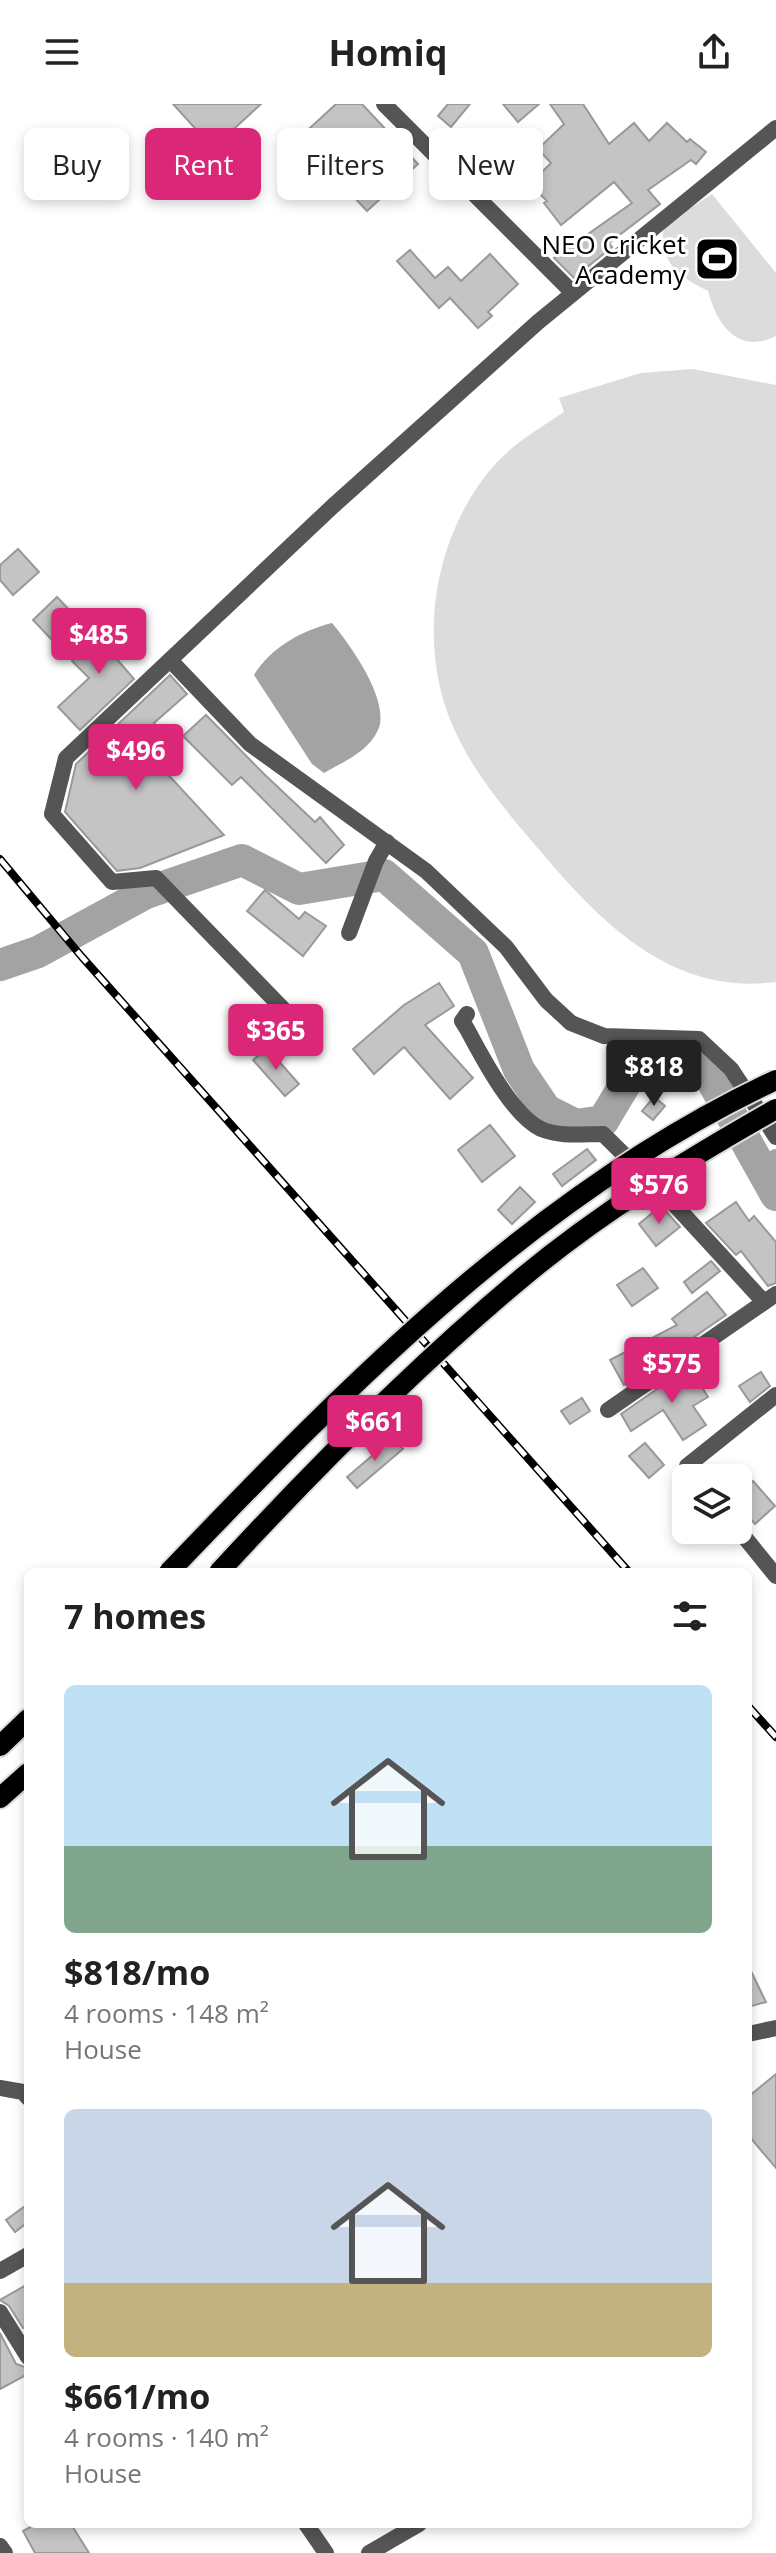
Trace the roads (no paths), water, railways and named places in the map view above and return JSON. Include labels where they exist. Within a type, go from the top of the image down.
[{"type":"main road","points":[[173,1568],[386,1356],[505,1252],[585,1190],[658,1142],[776,1080]]},
{"type":"main road","points":[[223,1568],[405,1381],[525,1276],[673,1169],[776,1109]]},
{"type":"main road","points":[[0,1746],[24,1723]]},
{"type":"main road","points":[[0,1798],[24,1777]]},
{"type":"street","points":[[384,104],[573,293]]},
{"type":"street","points":[[276,1034],[291,1017],[156,878],[112,882],[52,814],[66,758],[333,506],[573,293],[776,128]]},
{"type":"street","points":[[170,660],[250,744],[426,871],[485,926],[526,970],[546,1000],[571,1023],[604,1036],[699,1039],[731,1069],[776,1137]]},
{"type":"street","points":[[349,933],[370,876],[387,842]]},
{"type":"street","points":[[467,1014],[462,1021],[524,1116],[540,1128],[563,1135],[603,1134],[770,1298],[608,1410]]},
{"type":"street","points":[[690,1464],[776,1395]]},
{"type":"street","points":[[750,1544],[776,1576]]},
{"type":"street","points":[[752,2033],[776,2028]]},
{"type":"street","points":[[0,2088],[24,2093]]},
{"type":"street","points":[[0,2271],[24,2257]]},
{"type":"street","points":[[0,2312],[24,2351]]},
{"type":"street","points":[[309,2528],[326,2553]]},
{"type":"street","points":[[369,2553],[412,2528]]},
{"type":"street","points":[[0,2546],[5,2553]]},
{"type":"waterway","points":[[0,965],[38,952],[146,893],[242,860],[299,889],[384,875],[473,953],[519,1070],[546,1110],[576,1125],[603,1121],[633,1071],[658,1052],[706,1070],[776,1195]]},
{"type":"waterway","points":[[764,1168],[776,1158]]},
{"type":"railway","points":[[0,859],[82,957],[625,1568]]},
{"type":"railway","points":[[752,1710],[776,1737]]},
{"type":"place","name":"NEO Cricket Academy","points":[[717,259]]}]
